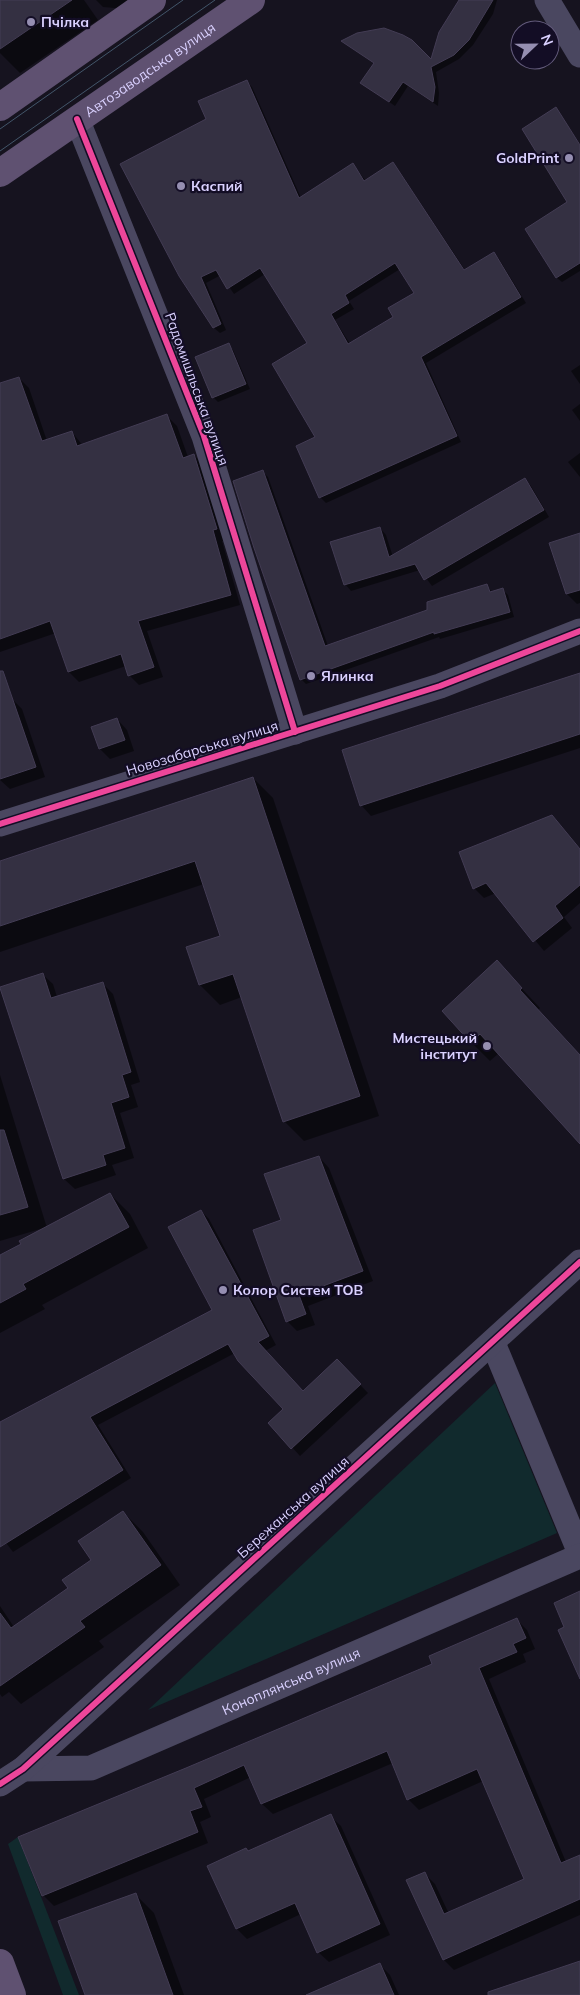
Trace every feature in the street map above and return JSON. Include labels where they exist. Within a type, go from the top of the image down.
[{"type":"main road","points":[[0,107],[152,0]]},
{"type":"main road","name":"Автозаводська вулиця","points":[[0,173],[77,118],[251,0]]},
{"type":"main road","points":[[0,1963],[12,1995]]},
{"type":"street","points":[[548,0],[580,55]]},
{"type":"street","name":"Радомишльська вулиця","points":[[77,118],[204,436],[295,732]]},
{"type":"street","name":"Новозабарська вулиця","points":[[0,824],[440,686],[580,631]]},
{"type":"street","name":"Бережанська вулиця","points":[[23,1769],[580,1262]]},
{"type":"street","points":[[493,1343],[580,1554]]},
{"type":"street","name":"Коноплянська вулиця","points":[[23,1769],[91,1768],[580,1554]]},
{"type":"street","points":[[0,1784],[23,1769]]},
{"type":"green space","points":[[495,1383],[557,1533],[148,1710]]},
{"type":"green space","points":[[18,1837],[79,1995],[63,1995],[8,1844]]},
{"type":"building","points":[[0,0],[72,0],[0,49]]},
{"type":"building","points":[[459,0],[493,0],[469,40],[454,55],[431,67],[435,87],[433,102],[403,82],[389,102],[360,83],[374,63],[341,41],[357,33],[384,28],[412,40],[431,59],[439,32]]},
{"type":"building","points":[[247,80],[299,198],[353,163],[364,181],[393,162],[464,270],[494,252],[521,297],[421,357],[457,436],[319,498],[296,446],[315,437],[272,364],[307,343],[260,268],[227,289],[216,270],[201,277],[221,324],[213,328],[179,276],[120,164],[206,119],[198,101]],"holes":[[[395,263],[414,293],[388,308],[393,317],[348,344],[331,314],[349,303],[345,295]]]},
{"type":"building","points":[[556,107],[580,145],[580,263],[556,278],[525,229],[567,202],[522,129]]},
{"type":"building","points":[[229,343],[246,384],[212,398],[195,357]]},
{"type":"building","points":[[19,377],[42,441],[72,431],[77,446],[167,414],[183,458],[194,454],[217,529],[213,530],[231,595],[138,621],[154,667],[128,676],[121,654],[68,672],[50,621],[0,639],[0,383]]},
{"type":"building","points":[[263,470],[325,646],[427,610],[427,602],[487,584],[490,592],[503,588],[510,612],[434,634],[434,632],[300,680],[233,481]]},
{"type":"building","points":[[525,478],[544,510],[424,580],[415,564],[344,585],[330,542],[380,527],[389,557]]},
{"type":"building","points":[[580,533],[580,590],[566,594],[549,543]]},
{"type":"building","points":[[0,671],[3,671],[36,767],[0,779]]},
{"type":"building","points":[[580,673],[580,734],[360,806],[342,750]]},
{"type":"building","points":[[117,718],[125,740],[99,749],[91,727]]},
{"type":"building","points":[[253,777],[360,1096],[283,1122],[233,974],[199,985],[186,947],[220,936],[195,861],[0,926],[0,861]]},
{"type":"building","points":[[552,815],[580,849],[580,885],[555,906],[563,918],[533,942],[486,883],[473,889],[459,852]]},
{"type":"building","points":[[497,960],[522,988],[520,990],[580,1055],[580,1144],[480,1034],[471,1043],[442,1011]]},
{"type":"building","points":[[43,973],[51,998],[103,982],[131,1072],[122,1075],[129,1097],[111,1103],[125,1148],[103,1155],[106,1165],[63,1179],[0,988]]},
{"type":"building","points":[[0,1130],[4,1130],[28,1207],[0,1215]]},
{"type":"building","points":[[319,1156],[363,1271],[299,1295],[306,1314],[286,1322],[253,1230],[281,1220],[264,1174]]},
{"type":"building","points":[[110,1193],[129,1227],[23,1284],[26,1289],[0,1303],[0,1255],[21,1244],[19,1241]]},
{"type":"building","points":[[201,1210],[269,1336],[258,1342],[303,1391],[337,1359],[361,1384],[291,1449],[268,1423],[283,1409],[238,1361],[228,1344],[90,1417],[123,1470],[0,1547],[0,1422],[212,1310],[168,1227]]},
{"type":"building","points":[[123,1511],[161,1565],[80,1621],[85,1627],[0,1686],[0,1613],[11,1628],[68,1588],[62,1580],[91,1560],[78,1541]]},
{"type":"building","points":[[580,1591],[580,1679],[558,1630],[564,1627],[554,1603]]},
{"type":"building","points":[[517,1618],[526,1638],[513,1644],[517,1652],[479,1668],[561,1863],[580,1855],[580,1899],[443,1960],[406,1880],[425,1872],[444,1914],[524,1879],[477,1769],[407,1800],[387,1751],[261,1804],[244,1765],[194,1788],[202,1807],[190,1811],[198,1832],[42,1896],[18,1837],[432,1664],[429,1656]]},
{"type":"building","points":[[331,1814],[380,1924],[317,1953],[295,1903],[236,1929],[207,1866],[246,1848],[248,1851]]},
{"type":"building","points":[[136,1893],[173,1995],[85,1995],[58,1921]]},
{"type":"building","points":[[580,1961],[580,1995],[488,1995],[488,1992]]},
{"type":"building","points":[[380,1963],[394,1995],[306,1995]]},
{"type":"tram line","points":[[0,129],[183,0]]},
{"type":"tram line","points":[[0,151],[215,0]]},
{"type":"cycle path","points":[[77,119],[204,436],[295,732]]},
{"type":"cycle path","points":[[0,824],[440,686],[580,631]]},
{"type":"cycle path","points":[[0,1784],[23,1769],[580,1262]]},
{"type":"place","name":"Пчілка","points":[[31,22]]},
{"type":"place","name":"GoldPrint","points":[[569,158]]},
{"type":"place","name":"Каспий","points":[[181,186]]},
{"type":"place","name":"Ялинка","points":[[311,676]]},
{"type":"place","name":"Мистецький інститут","points":[[487,1046]]},
{"type":"place","name":"Колор Систем ТОВ","points":[[223,1290]]}]
